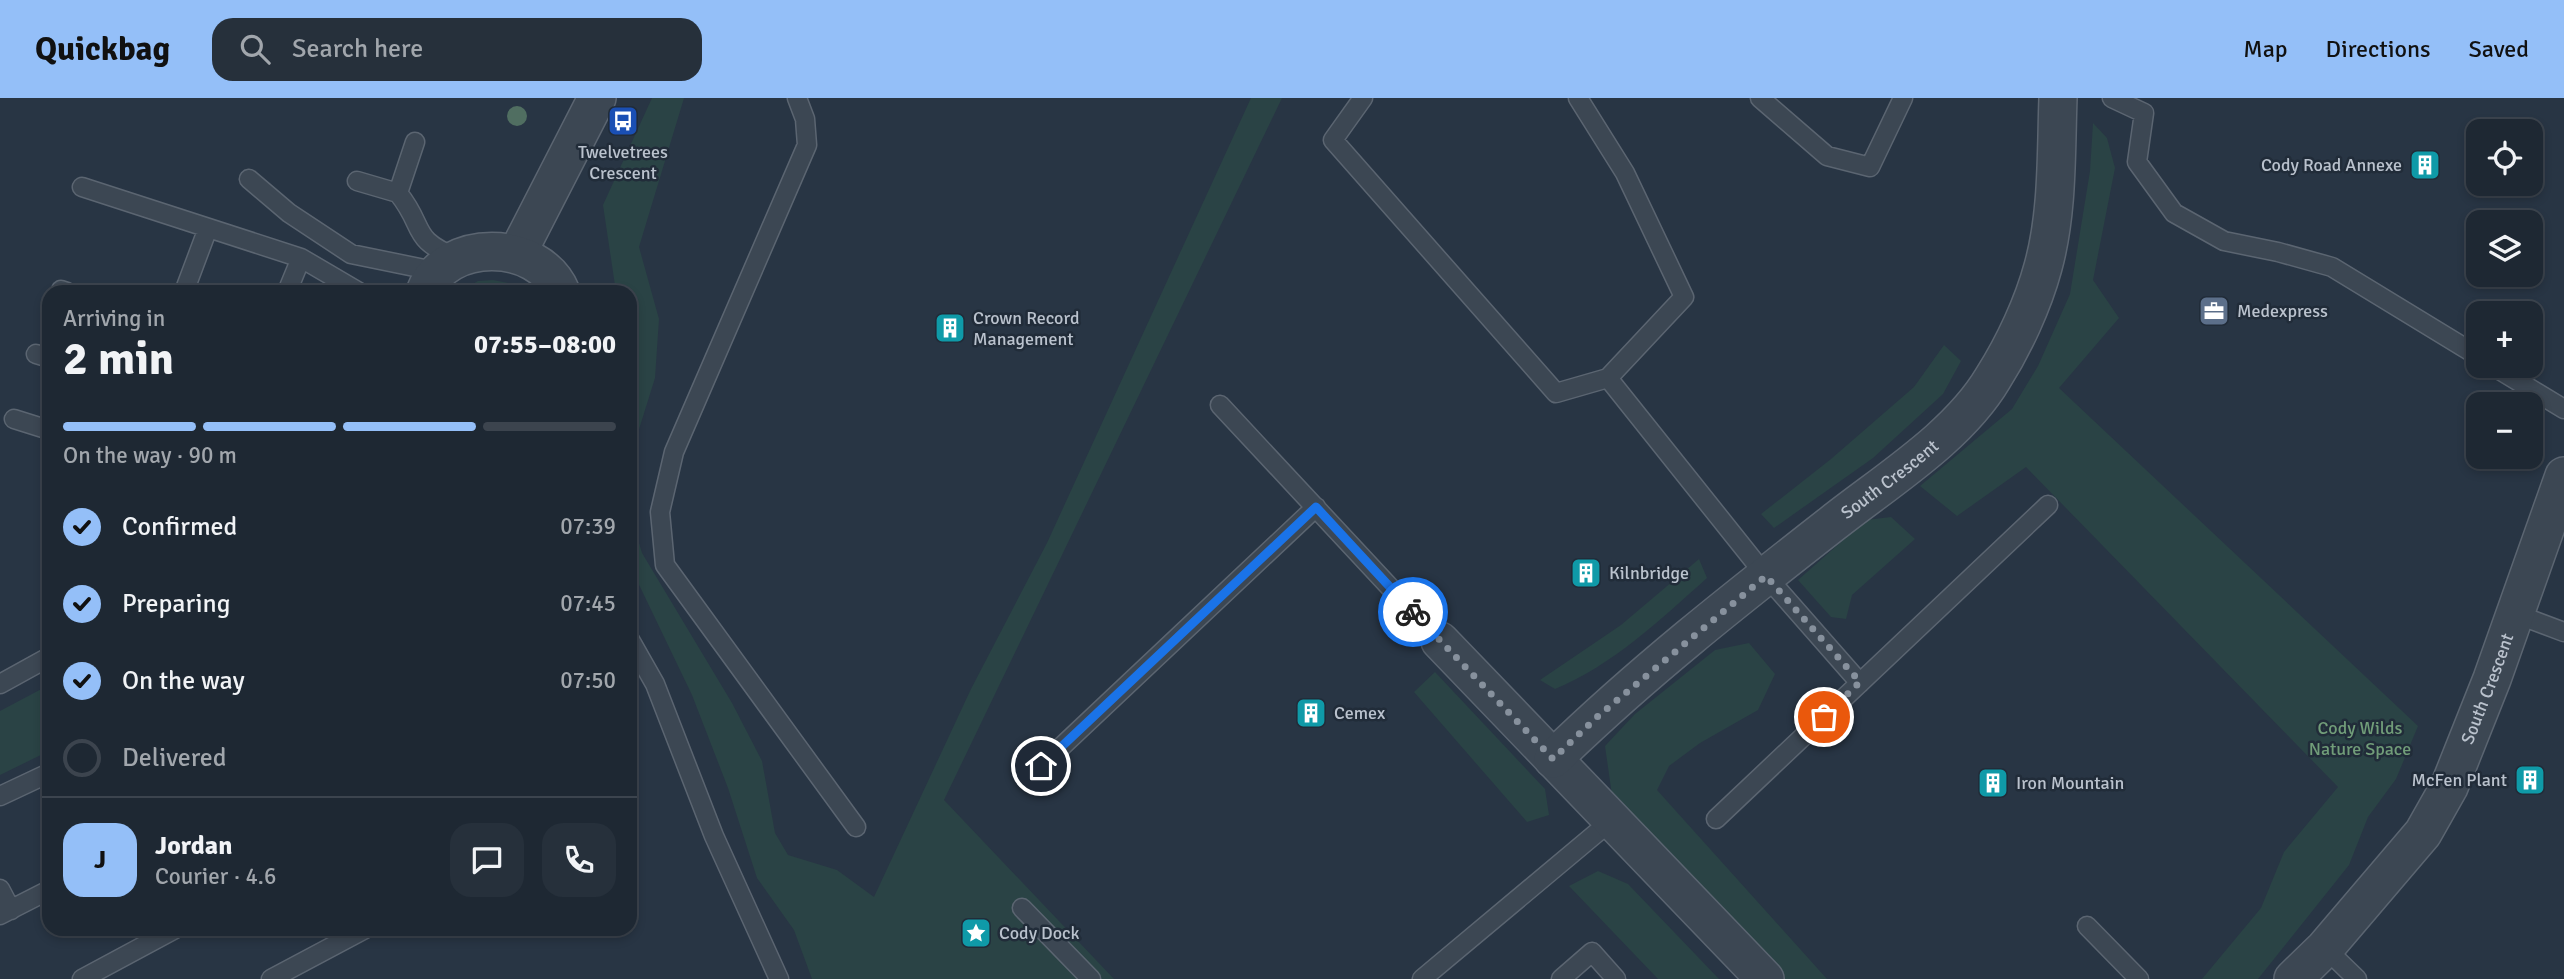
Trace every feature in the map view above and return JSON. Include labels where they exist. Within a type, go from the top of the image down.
[{"type":"street","points":[[517,254],[597,98]]},
{"type":"street","name":"South Crescent","points":[[1553,759],[1597,717],[1766,576],[1961,421],[1993,379],[2021,323],[2043,267],[2055,191],[2058,98]]},
{"type":"street","points":[[441,275],[493,250],[517,254],[540,266],[555,285]]},
{"type":"street","name":"South Crescent","points":[[2293,979],[2325,948],[2423,833],[2449,787],[2516,614],[2564,476]]},
{"type":"street","points":[[1440,641],[1765,979]]},
{"type":"lane","points":[[797,98],[805,119],[807,145],[674,452],[660,512],[665,565],[856,827]]},
{"type":"lane","points":[[1363,98],[1333,140],[1556,393],[1608,378],[1684,297],[1625,173],[1578,98]]},
{"type":"lane","points":[[1760,98],[1828,156],[1870,167],[1903,98]]},
{"type":"lane","points":[[2112,98],[2144,113],[2137,162],[2174,213],[2224,242],[2278,252],[2332,267],[2466,349]]},
{"type":"lane","points":[[398,193],[415,142]]},
{"type":"lane","points":[[249,179],[289,213],[351,254],[441,275],[433,248],[417,231],[408,205],[398,193],[357,181]]},
{"type":"lane","points":[[82,187],[301,258],[347,285]]},
{"type":"lane","points":[[187,285],[208,228]]},
{"type":"lane","points":[[290,285],[301,258]]},
{"type":"lane","points":[[1608,378],[1766,576],[1860,682]]},
{"type":"lane","points":[[2513,378],[2564,409]]},
{"type":"lane","points":[[1220,405],[1440,641]]},
{"type":"lane","points":[[14,419],[42,428]]},
{"type":"lane","points":[[1716,819],[2048,505]]},
{"type":"lane","points":[[1041,766],[1316,507]]},
{"type":"lane","points":[[2516,614],[2564,632]]},
{"type":"lane","points":[[637,652],[655,684],[714,836],[779,979]]},
{"type":"lane","points":[[0,684],[42,661]]},
{"type":"lane","points":[[0,796],[42,776]]},
{"type":"lane","points":[[1422,979],[1612,820]]},
{"type":"lane","points":[[0,889],[6,912],[42,894]]},
{"type":"lane","points":[[1022,908],[1091,979]]},
{"type":"lane","points":[[2087,926],[2139,979]]},
{"type":"lane","points":[[82,979],[162,936]]},
{"type":"lane","points":[[271,979],[352,936]]},
{"type":"lane","points":[[2325,948],[2357,979]]},
{"type":"lane","points":[[1561,979],[1592,952],[1616,979]]},
{"type":"green space","points":[[652,98],[684,98],[639,247],[659,319],[655,378],[637,436],[637,285],[615,285],[603,205]]},
{"type":"green space","points":[[1251,98],[1282,98],[944,800],[1114,979],[812,979],[794,930],[757,878],[728,788],[692,695],[637,581],[637,536],[642,553],[732,703],[762,761],[775,833],[788,855],[837,870],[874,897],[971,689],[1047,543]]},
{"type":"green space","name":"Cody Wilds Nature Space","points":[[2093,123],[2107,138],[2115,168],[2093,280],[2119,318],[2059,388],[2418,726],[2396,779],[2368,817],[2349,865],[2258,979],[2202,979],[2261,908],[2284,852],[2338,787],[2026,467],[1957,516],[1920,486],[2012,409],[2038,366],[2070,294],[2090,171]]},
{"type":"green space","points":[[493,280],[511,285],[471,285],[478,281]]},
{"type":"green space","points":[[1944,345],[1961,361],[1943,394],[1873,458],[1774,528],[1761,514],[1831,459],[1914,387]]},
{"type":"green space","points":[[1891,517],[1915,539],[1852,595],[1846,619],[1831,617],[1798,580],[1866,520]]},
{"type":"green space","points":[[1699,559],[1707,578],[1635,640],[1597,667],[1555,689],[1540,680],[1621,625]]},
{"type":"green space","points":[[1749,643],[1775,674],[1758,710],[1700,743],[1669,766],[1657,790],[1827,979],[1778,979],[1613,802],[1605,746],[1635,714],[1715,650]]},
{"type":"green space","points":[[1435,672],[1545,789],[1549,815],[1527,822],[1414,692]]},
{"type":"green space","points":[[42,689],[42,754],[0,775],[0,711]]},
{"type":"green space","points":[[1598,871],[1628,884],[1719,979],[1658,979],[1569,886]]},
{"type":"way so far","points":[[1413,612],[1553,759],[1597,717],[1766,576],[1860,682],[1824,717]]},
{"type":"place","name":"Twelvetrees Crescent","points":[[623,121]]},
{"type":"place","name":"Cody Road Annexe","points":[[2425,165]]},
{"type":"place","name":"Medexpress","points":[[2214,311]]},
{"type":"place","name":"Crown Record Management","points":[[950,328]]},
{"type":"place","name":"Kilnbridge","points":[[1586,573]]},
{"type":"place","name":"Cemex","points":[[1311,713]]},
{"type":"place","name":"McFen Plant","points":[[2530,780]]},
{"type":"place","name":"Iron Mountain","points":[[1993,783]]},
{"type":"place","name":"Cody Dock","points":[[976,933]]},
{"type":"route","points":[[1041,766],[1316,507],[1413,612]]}]
